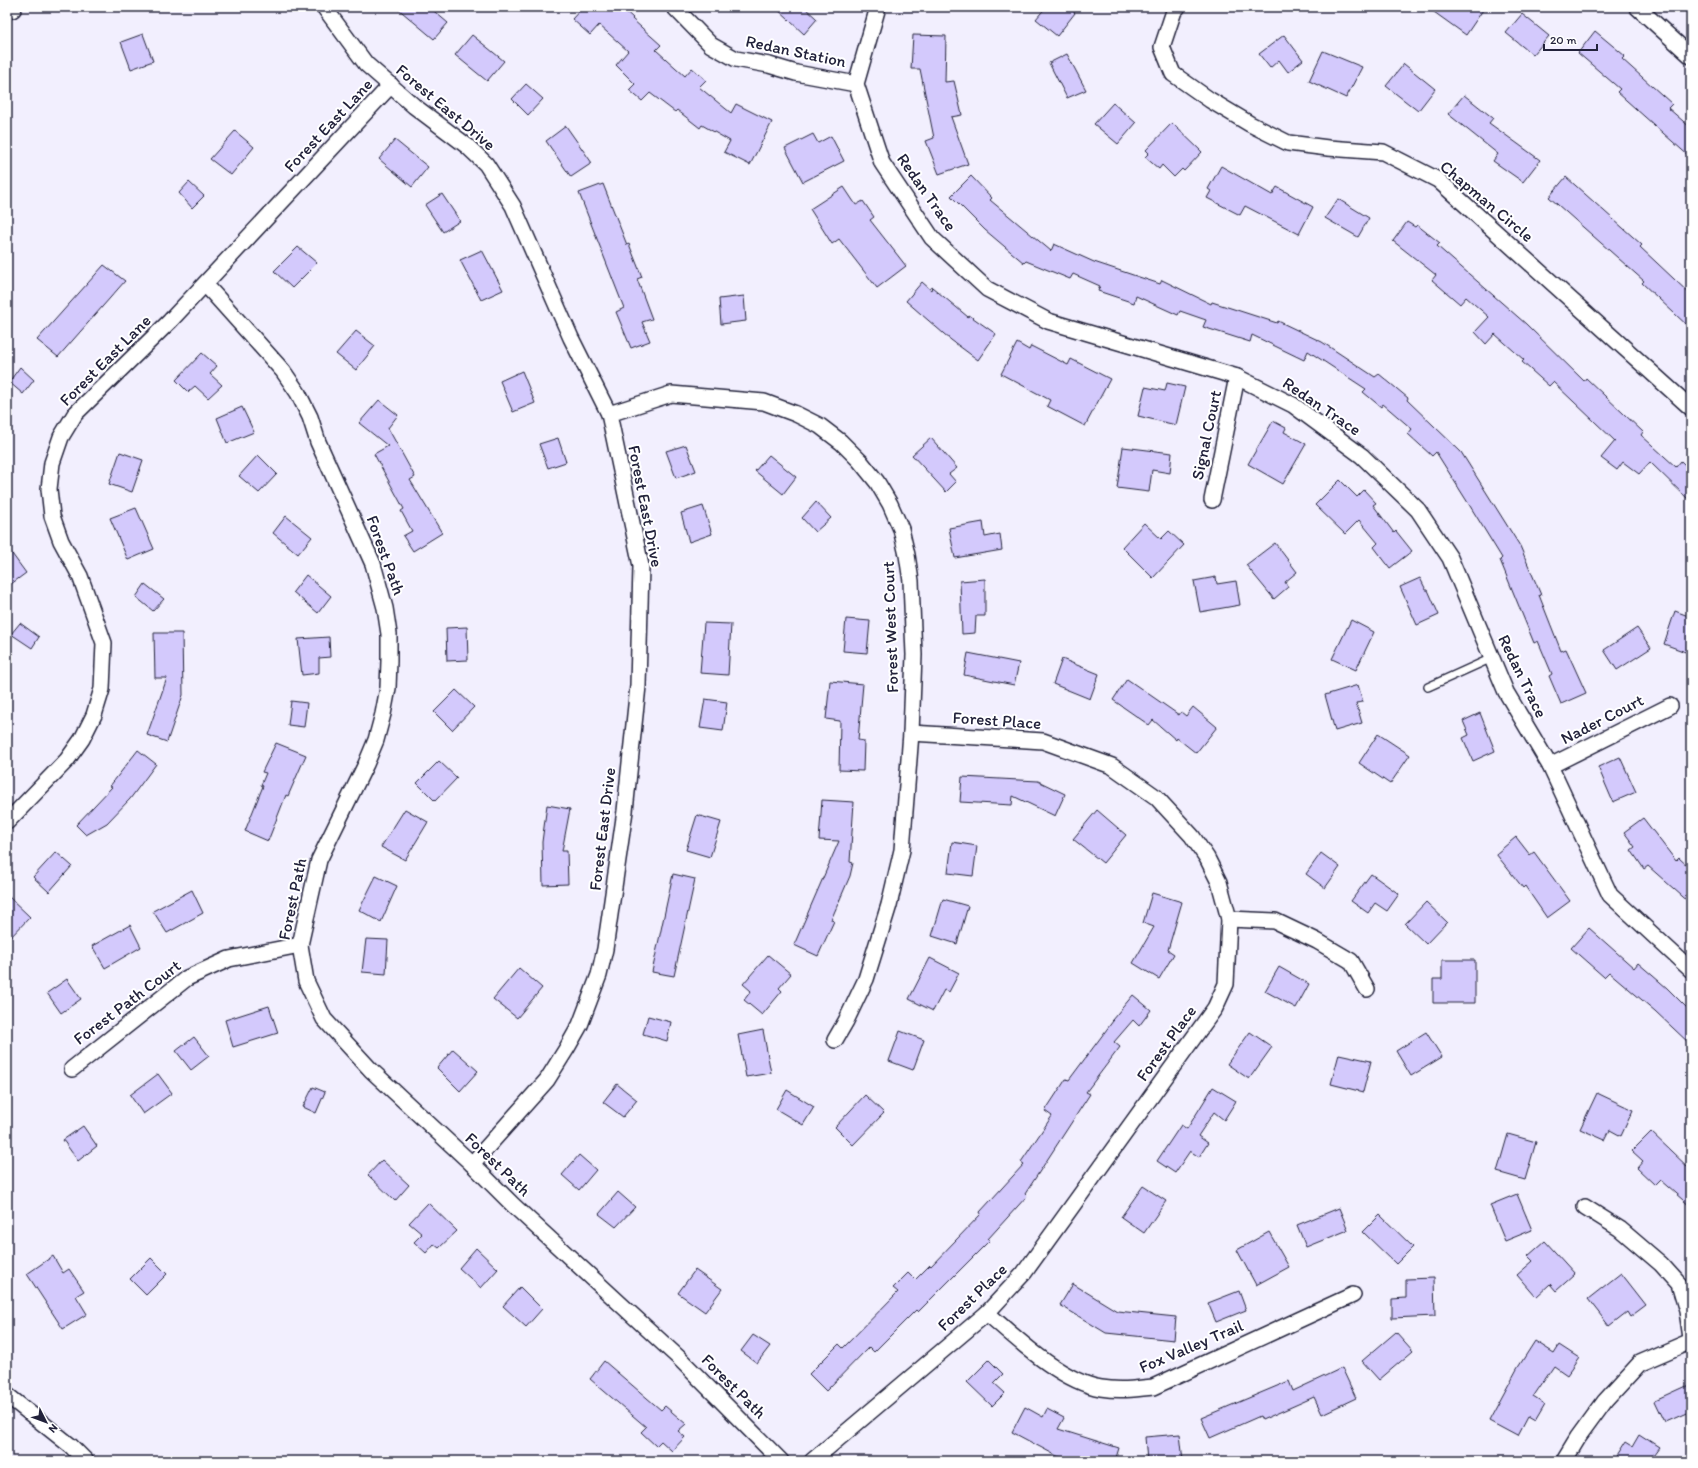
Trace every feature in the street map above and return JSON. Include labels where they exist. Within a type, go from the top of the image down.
[{"type":"main road","points":[[7,8],[11,7]]},
{"type":"street","name":"Forest East Drive","points":[[324,7],[366,64],[414,106],[467,146],[486,164],[513,206],[571,338],[609,414],[641,566],[637,694],[625,811],[605,949],[599,975],[590,1000],[568,1048],[546,1080],[472,1164]]},
{"type":"street","name":"Redan Station","points":[[674,7],[711,45],[736,59],[768,65],[796,73],[856,84]]},
{"type":"street","points":[[856,84],[878,7]]},
{"type":"street","points":[[1637,7],[1691,56]]},
{"type":"street","name":"Chapman Circle","points":[[1176,9],[1162,47],[1173,74],[1216,104],[1250,124],[1288,143],[1328,148],[1383,152],[1438,180],[1691,408]]},
{"type":"street","name":"Redan Trace","points":[[856,84],[882,163],[932,238],[987,289],[1048,321],[1237,377],[1293,405],[1362,456],[1418,510],[1450,558],[1506,692],[1550,766],[1610,895],[1691,970]]},
{"type":"street","name":"Forest East Lane","points":[[7,822],[71,755],[82,739],[94,715],[102,689],[104,643],[80,576],[61,541],[52,516],[50,483],[52,463],[60,438],[75,414],[170,321],[391,85]]},
{"type":"street","name":"Forest Path","points":[[205,284],[283,371],[298,393],[310,417],[318,442],[373,564],[385,608],[389,634],[390,661],[388,688],[383,714],[376,740],[366,764],[318,860],[300,945],[306,981],[324,1019],[372,1070],[472,1164],[513,1205],[679,1358],[781,1461]]},
{"type":"street","name":"Signal Court","points":[[1212,500],[1237,377]]},
{"type":"street","name":"Forest West Court","points":[[609,414],[672,394],[764,402],[796,414],[820,426],[841,442],[860,461],[877,482],[890,504],[901,529],[911,581],[914,655],[911,733],[902,850],[890,905],[866,980],[835,1040]]},
{"type":"street","name":"Nader Court","points":[[1550,766],[1670,706]]},
{"type":"street","name":"Forest Place","points":[[812,1461],[987,1313],[1024,1274],[1215,1008],[1226,984],[1229,919],[1219,882],[1207,858],[1192,836],[1156,797],[1112,766],[1043,741],[911,733]]},
{"type":"street","points":[[1229,919],[1275,921],[1317,941],[1351,961],[1367,989]]},
{"type":"street","name":"Forest Path Court","points":[[72,1069],[187,978],[229,959],[300,945]]},
{"type":"street","points":[[1564,1461],[1578,1438],[1605,1401],[1640,1363],[1691,1340],[1687,1311],[1678,1284],[1661,1264],[1620,1229],[1585,1207]]},
{"type":"street","name":"Fox Valley Trail","points":[[987,1313],[1029,1349],[1075,1380],[1100,1388],[1127,1390],[1153,1387],[1353,1295]]},
{"type":"street","points":[[7,1395],[71,1446],[86,1461]]},
{"type":"lane","points":[[1428,687],[1492,658]]},
{"type":"building","points":[[396,7],[429,7],[448,23],[434,39]]},
{"type":"building","points":[[583,7],[621,7],[661,45],[656,50],[685,76],[692,68],[706,80],[699,87],[731,113],[736,104],[772,122],[750,165],[724,152],[730,141],[702,125],[700,128],[677,110],[675,112],[650,93],[642,101],[629,90],[635,84],[616,65],[628,51],[599,25],[590,35],[572,19]]},
{"type":"building","points":[[775,7],[804,7],[817,19],[804,34]]},
{"type":"building","points":[[1046,7],[1068,7],[1075,13],[1057,36],[1036,19]]},
{"type":"building","points":[[1427,7],[1485,7],[1466,35]]},
{"type":"building","points":[[1522,14],[1549,36],[1533,55],[1506,33]]},
{"type":"building","points":[[1595,31],[1625,56],[1622,59],[1672,104],[1668,108],[1691,128],[1691,158],[1617,92],[1620,89],[1578,53]]},
{"type":"building","points":[[143,34],[153,61],[131,69],[121,42]]},
{"type":"building","points":[[472,35],[504,61],[487,81],[455,55]]},
{"type":"building","points":[[913,35],[946,36],[945,82],[954,81],[962,115],[951,117],[968,164],[939,174],[926,141],[934,138],[920,69],[911,69]]},
{"type":"building","points":[[1284,35],[1303,60],[1288,72],[1279,60],[1270,68],[1259,54]]},
{"type":"building","points":[[1323,51],[1362,67],[1346,98],[1309,81]]},
{"type":"building","points":[[1067,54],[1086,90],[1067,98],[1049,63]]},
{"type":"building","points":[[1404,64],[1435,89],[1418,111],[1386,86]]},
{"type":"building","points":[[526,84],[543,99],[528,115],[512,99]]},
{"type":"building","points":[[1464,95],[1493,118],[1489,123],[1540,160],[1523,182],[1493,161],[1498,154],[1448,114]]},
{"type":"building","points":[[1113,103],[1136,123],[1118,144],[1094,124]]},
{"type":"building","points":[[1172,123],[1202,152],[1184,171],[1182,169],[1174,177],[1162,165],[1159,169],[1145,157],[1149,153],[1146,150]]},
{"type":"building","points":[[566,126],[592,163],[571,177],[546,141]]},
{"type":"building","points":[[235,131],[254,147],[231,175],[210,159]]},
{"type":"building","points":[[813,134],[818,143],[831,136],[844,161],[803,182],[785,148]]},
{"type":"building","points":[[395,140],[428,167],[412,187],[379,159]]},
{"type":"building","points":[[1221,166],[1272,195],[1277,187],[1313,207],[1299,234],[1245,206],[1240,215],[1207,198],[1211,191],[1208,189]]},
{"type":"building","points":[[971,176],[992,198],[990,200],[1051,251],[1054,244],[1094,262],[1160,284],[1162,280],[1211,304],[1212,302],[1277,323],[1278,321],[1322,342],[1375,377],[1379,374],[1408,398],[1407,400],[1461,452],[1520,546],[1541,595],[1539,595],[1561,651],[1566,649],[1586,693],[1561,704],[1549,676],[1552,674],[1538,641],[1534,643],[1500,560],[1502,558],[1470,506],[1436,452],[1432,456],[1408,434],[1412,429],[1383,404],[1381,407],[1363,392],[1366,389],[1308,351],[1304,360],[1252,335],[1250,342],[1203,327],[1206,320],[1180,311],[1178,315],[1136,296],[1134,303],[1098,291],[1100,286],[1073,274],[1070,279],[1026,261],[1024,263],[985,230],[951,196]]},
{"type":"building","points":[[1566,177],[1642,245],[1640,247],[1691,295],[1691,329],[1642,283],[1644,281],[1549,197]]},
{"type":"building","points":[[189,182],[204,196],[192,208],[179,193]]},
{"type":"building","points":[[603,184],[627,245],[629,244],[642,277],[637,279],[652,319],[642,322],[650,341],[631,348],[616,312],[624,308],[579,193]]},
{"type":"building","points":[[844,187],[856,205],[863,201],[874,217],[870,220],[906,266],[877,288],[839,239],[832,244],[810,209]]},
{"type":"building","points":[[442,194],[460,221],[443,232],[425,205]]},
{"type":"building","points":[[1338,199],[1369,218],[1358,237],[1325,218]]},
{"type":"building","points":[[1407,222],[1415,227],[1417,225],[1440,243],[1437,246],[1526,324],[1584,381],[1586,378],[1643,432],[1641,435],[1676,467],[1681,461],[1691,471],[1691,502],[1650,462],[1639,474],[1623,462],[1617,470],[1601,458],[1615,441],[1553,382],[1549,386],[1522,362],[1524,360],[1495,334],[1486,344],[1475,332],[1489,317],[1466,297],[1460,304],[1432,280],[1436,275],[1393,241]]},
{"type":"building","points":[[298,247],[317,263],[292,288],[274,271]]},
{"type":"building","points":[[482,250],[503,290],[481,300],[460,260]]},
{"type":"building","points":[[104,265],[125,281],[58,357],[37,340]]},
{"type":"building","points":[[922,282],[931,290],[932,287],[968,317],[969,315],[996,334],[978,360],[951,340],[906,301]]},
{"type":"building","points":[[744,296],[746,321],[721,324],[719,299]]},
{"type":"building","points":[[356,331],[375,346],[356,370],[336,354]]},
{"type":"building","points":[[1017,343],[1029,350],[1031,346],[1068,365],[1071,359],[1110,379],[1085,426],[1047,406],[1050,400],[1001,374]]},
{"type":"building","points":[[202,353],[217,366],[210,374],[222,385],[208,398],[195,386],[188,392],[176,380]]},
{"type":"building","points":[[20,367],[34,380],[23,394],[9,382]]},
{"type":"building","points":[[522,371],[535,403],[513,412],[500,381]]},
{"type":"building","points":[[1167,383],[1185,387],[1176,425],[1138,416],[1145,387],[1165,391]]},
{"type":"building","points":[[379,400],[398,415],[388,428],[415,477],[410,480],[442,533],[413,551],[403,536],[412,531],[401,511],[404,509],[374,454],[388,446],[359,423]]},
{"type":"building","points":[[242,407],[254,432],[227,443],[217,418]]},
{"type":"building","points":[[1273,421],[1286,428],[1284,432],[1306,444],[1283,484],[1248,464]]},
{"type":"building","points":[[558,438],[566,462],[548,468],[539,444]]},
{"type":"building","points":[[931,438],[957,468],[949,474],[956,482],[946,492],[912,455]]},
{"type":"building","points":[[686,445],[696,471],[676,478],[666,451]]},
{"type":"building","points":[[1123,447],[1172,453],[1170,473],[1152,470],[1149,492],[1117,488]]},
{"type":"building","points":[[120,452],[143,460],[132,492],[109,484]]},
{"type":"building","points":[[258,455],[277,474],[259,493],[239,476]]},
{"type":"building","points":[[769,455],[796,477],[783,494],[755,471]]},
{"type":"building","points":[[1340,480],[1357,497],[1364,490],[1376,503],[1373,505],[1394,533],[1396,531],[1412,551],[1390,568],[1374,547],[1378,543],[1359,520],[1345,534],[1315,505]]},
{"type":"building","points":[[816,502],[831,518],[815,532],[802,518]]},
{"type":"building","points":[[703,506],[712,534],[689,542],[681,513]]},
{"type":"building","points":[[136,508],[154,549],[128,560],[110,518]]},
{"type":"building","points":[[286,516],[312,537],[298,554],[273,533]]},
{"type":"building","points":[[983,522],[985,537],[1000,534],[1002,550],[955,558],[949,528]]},
{"type":"building","points":[[1144,523],[1161,539],[1169,531],[1184,545],[1153,578],[1122,547]]},
{"type":"building","points":[[1275,543],[1297,572],[1285,582],[1288,587],[1274,599],[1246,565]]},
{"type":"building","points":[[7,547],[26,573],[7,587]]},
{"type":"building","points":[[306,575],[331,596],[318,613],[293,592]]},
{"type":"building","points":[[1216,577],[1217,584],[1236,581],[1240,605],[1200,612],[1194,581]]},
{"type":"building","points":[[1420,578],[1426,590],[1428,590],[1439,615],[1417,625],[1400,587]]},
{"type":"building","points":[[985,579],[985,616],[976,616],[975,633],[962,634],[960,581]]},
{"type":"building","points":[[145,584],[164,599],[153,611],[136,597]]},
{"type":"building","points":[[1675,611],[1691,617],[1691,654],[1664,644]]},
{"type":"building","points":[[846,619],[870,621],[867,653],[843,651]]},
{"type":"building","points":[[1351,620],[1374,632],[1356,670],[1332,659]]},
{"type":"building","points":[[20,623],[39,637],[32,648],[11,634]]},
{"type":"building","points":[[704,623],[731,624],[728,675],[700,673]]},
{"type":"building","points":[[467,627],[468,660],[447,661],[446,628]]},
{"type":"building","points":[[1637,628],[1651,648],[1617,670],[1604,650]]},
{"type":"building","points":[[154,633],[182,633],[183,695],[167,742],[147,735],[167,678],[155,678]]},
{"type":"building","points":[[329,637],[330,657],[319,658],[319,673],[302,675],[298,639]]},
{"type":"building","points":[[968,653],[1019,663],[1014,685],[964,675]]},
{"type":"building","points":[[1062,659],[1099,674],[1090,699],[1053,684]]},
{"type":"building","points":[[1127,679],[1179,715],[1181,712],[1186,716],[1193,707],[1217,727],[1196,753],[1177,738],[1176,740],[1153,720],[1149,725],[1113,700]]},
{"type":"building","points":[[830,681],[863,684],[858,740],[864,741],[863,771],[839,770],[840,721],[826,719]]},
{"type":"building","points":[[1358,685],[1363,702],[1356,703],[1362,723],[1335,731],[1325,695]]},
{"type":"building","points":[[456,690],[474,707],[452,730],[434,712]]},
{"type":"building","points":[[705,699],[727,702],[723,731],[700,728]]},
{"type":"building","points":[[291,701],[307,703],[304,727],[288,725]]},
{"type":"building","points":[[1480,713],[1495,751],[1473,761],[1463,738],[1469,735],[1463,721]]},
{"type":"building","points":[[1378,734],[1410,755],[1390,784],[1359,763]]},
{"type":"building","points":[[276,743],[306,755],[288,796],[286,795],[268,841],[245,831],[263,786],[261,785],[266,773],[262,772]]},
{"type":"building","points":[[138,750],[156,764],[130,799],[107,823],[86,835],[76,825],[112,787],[110,786]]},
{"type":"building","points":[[1620,757],[1636,792],[1613,802],[1598,767]]},
{"type":"building","points":[[439,761],[457,778],[435,801],[417,783]]},
{"type":"building","points":[[962,777],[1038,781],[1065,794],[1055,816],[1013,796],[1012,805],[960,802]]},
{"type":"building","points":[[822,800],[854,802],[850,862],[853,863],[850,876],[831,920],[834,921],[818,956],[794,945],[839,841],[819,840]]},
{"type":"building","points":[[547,805],[570,809],[562,851],[567,851],[568,884],[543,885],[542,842]]},
{"type":"building","points":[[405,809],[428,822],[405,860],[381,847]]},
{"type":"building","points":[[1097,810],[1126,835],[1103,863],[1073,839]]},
{"type":"building","points":[[697,815],[721,822],[710,857],[686,850]]},
{"type":"building","points":[[1643,818],[1676,861],[1679,858],[1691,869],[1691,904],[1648,866],[1644,869],[1631,850],[1635,847],[1624,832]]},
{"type":"building","points":[[1516,837],[1530,855],[1534,852],[1570,901],[1547,918],[1525,886],[1523,888],[1496,854]]},
{"type":"building","points":[[952,842],[977,846],[973,876],[948,873]]},
{"type":"building","points":[[56,852],[72,866],[49,892],[33,877]]},
{"type":"building","points":[[1321,853],[1340,867],[1325,888],[1306,874]]},
{"type":"building","points":[[673,874],[695,879],[674,976],[652,972]]},
{"type":"building","points":[[1371,874],[1399,894],[1387,911],[1375,903],[1368,913],[1351,901]]},
{"type":"building","points":[[376,876],[397,886],[381,922],[359,910]]},
{"type":"building","points":[[192,890],[203,913],[167,933],[153,911]]},
{"type":"building","points":[[1152,893],[1182,902],[1168,950],[1174,954],[1159,979],[1133,963],[1154,927],[1143,923]]},
{"type":"building","points":[[7,895],[30,917],[7,941]]},
{"type":"building","points":[[943,899],[968,906],[957,944],[932,936]]},
{"type":"building","points":[[1426,902],[1447,922],[1426,944],[1405,924]]},
{"type":"building","points":[[130,925],[141,947],[105,968],[92,946]]},
{"type":"building","points":[[1589,928],[1634,968],[1638,963],[1667,988],[1691,1012],[1691,1045],[1655,1011],[1609,972],[1604,977],[1571,948]]},
{"type":"building","points":[[366,939],[388,940],[386,974],[362,972]]},
{"type":"building","points":[[768,955],[791,974],[779,988],[782,991],[762,1015],[744,1000],[751,991],[743,984]]},
{"type":"building","points":[[930,958],[959,973],[949,992],[944,990],[933,1011],[909,999]]},
{"type":"building","points":[[1442,960],[1475,960],[1475,1003],[1433,1003],[1433,979],[1442,979]]},
{"type":"building","points":[[1279,967],[1309,984],[1296,1008],[1265,991]]},
{"type":"building","points":[[519,968],[542,988],[517,1018],[493,999]]},
{"type":"building","points":[[67,979],[81,999],[61,1013],[47,993]]},
{"type":"building","points":[[1133,995],[1151,1010],[1139,1026],[1133,1020],[1114,1042],[1120,1047],[1086,1092],[1090,1094],[1025,1194],[1027,1196],[988,1239],[990,1240],[918,1312],[916,1310],[874,1352],[869,1347],[826,1391],[809,1374],[839,1344],[843,1348],[898,1292],[893,1288],[908,1273],[915,1280],[930,1265],[931,1266],[981,1214],[980,1212],[1024,1164],[1021,1162],[1052,1116],[1045,1111],[1066,1079],[1069,1080],[1113,1021],[1112,1020]]},
{"type":"building","points":[[269,1006],[278,1033],[233,1047],[225,1020]]},
{"type":"building","points":[[648,1016],[671,1022],[667,1041],[643,1034]]},
{"type":"building","points":[[763,1030],[771,1073],[746,1077],[738,1035]]},
{"type":"building","points":[[900,1031],[924,1040],[913,1070],[889,1061]]},
{"type":"building","points":[[1250,1032],[1272,1047],[1249,1079],[1227,1064]]},
{"type":"building","points":[[1426,1032],[1442,1057],[1411,1076],[1396,1051]]},
{"type":"building","points":[[194,1037],[209,1056],[191,1070],[176,1051]]},
{"type":"building","points":[[453,1049],[478,1071],[460,1091],[437,1068]]},
{"type":"building","points":[[1339,1054],[1371,1061],[1363,1092],[1331,1084]]},
{"type":"building","points":[[158,1074],[172,1093],[143,1114],[130,1095]]},
{"type":"building","points":[[617,1084],[637,1100],[623,1117],[603,1102]]},
{"type":"building","points":[[313,1087],[325,1092],[316,1113],[303,1107]]},
{"type":"building","points":[[1213,1087],[1236,1101],[1224,1120],[1214,1112],[1198,1136],[1208,1143],[1199,1157],[1190,1151],[1175,1173],[1157,1161],[1181,1125],[1187,1129]]},
{"type":"building","points":[[787,1090],[814,1107],[803,1125],[776,1109]]},
{"type":"building","points":[[1597,1093],[1633,1110],[1621,1136],[1610,1130],[1605,1140],[1580,1129]]},
{"type":"building","points":[[865,1095],[884,1113],[853,1145],[835,1127]]},
{"type":"building","points":[[83,1126],[97,1146],[78,1161],[63,1140]]},
{"type":"building","points":[[1651,1132],[1691,1170],[1691,1207],[1660,1180],[1655,1185],[1637,1168],[1643,1161],[1632,1151]]},
{"type":"building","points":[[1508,1134],[1536,1142],[1525,1180],[1497,1172]]},
{"type":"building","points":[[579,1155],[596,1170],[579,1190],[562,1175]]},
{"type":"building","points":[[382,1160],[409,1185],[395,1201],[368,1175]]},
{"type":"building","points":[[1143,1186],[1166,1201],[1144,1233],[1121,1217]]},
{"type":"building","points":[[618,1192],[635,1207],[616,1227],[599,1214]]},
{"type":"building","points":[[1517,1194],[1532,1230],[1505,1241],[1490,1205]]},
{"type":"building","points":[[428,1203],[457,1231],[439,1248],[434,1244],[426,1253],[414,1242],[422,1234],[409,1223]]},
{"type":"building","points":[[1339,1208],[1348,1230],[1306,1247],[1297,1225]]},
{"type":"building","points":[[1380,1215],[1413,1247],[1396,1264],[1363,1232]]},
{"type":"building","points":[[1269,1232],[1289,1267],[1256,1285],[1237,1250]]},
{"type":"building","points":[[1545,1241],[1575,1274],[1556,1291],[1550,1284],[1536,1297],[1517,1275],[1533,1261],[1528,1256]]},
{"type":"building","points":[[476,1248],[498,1269],[481,1288],[459,1268]]},
{"type":"building","points":[[53,1256],[63,1273],[69,1269],[84,1291],[76,1296],[87,1314],[63,1329],[27,1274]]},
{"type":"building","points":[[151,1258],[167,1274],[146,1295],[130,1279]]},
{"type":"building","points":[[695,1270],[722,1289],[705,1312],[678,1293]]},
{"type":"building","points":[[1621,1273],[1646,1305],[1630,1317],[1627,1312],[1609,1326],[1588,1299]]},
{"type":"building","points":[[1434,1278],[1435,1316],[1392,1318],[1392,1299],[1406,1298],[1406,1279]]},
{"type":"building","points":[[1073,1284],[1117,1311],[1176,1317],[1174,1340],[1106,1333],[1060,1305]]},
{"type":"building","points":[[520,1287],[542,1309],[526,1327],[503,1306]]},
{"type":"building","points":[[1239,1291],[1246,1310],[1216,1322],[1208,1303]]},
{"type":"building","points":[[1396,1332],[1413,1351],[1379,1380],[1362,1361]]},
{"type":"building","points":[[753,1335],[770,1346],[757,1363],[741,1351]]},
{"type":"building","points":[[1535,1341],[1554,1353],[1559,1345],[1579,1358],[1567,1375],[1554,1366],[1533,1397],[1544,1404],[1534,1421],[1527,1417],[1517,1436],[1489,1421],[1517,1369]]},
{"type":"building","points":[[989,1360],[1003,1374],[994,1383],[1005,1393],[992,1406],[967,1382]]},
{"type":"building","points":[[604,1361],[661,1410],[665,1406],[686,1424],[678,1431],[685,1437],[672,1451],[661,1441],[656,1446],[641,1432],[646,1427],[590,1379]]},
{"type":"building","points":[[1342,1368],[1356,1398],[1322,1414],[1314,1397],[1262,1420],[1260,1416],[1210,1438],[1201,1418],[1289,1381],[1293,1391]]},
{"type":"building","points":[[1691,1385],[1691,1411],[1666,1422],[1656,1401]]},
{"type":"building","points":[[1025,1407],[1043,1417],[1047,1409],[1064,1418],[1058,1429],[1119,1448],[1115,1461],[1072,1461],[1057,1456],[1012,1432]]},
{"type":"building","points":[[1180,1434],[1183,1461],[1147,1461],[1145,1437]]},
{"type":"building","points":[[1639,1435],[1659,1448],[1651,1459],[1654,1461],[1612,1461],[1624,1442],[1632,1447]]}]
